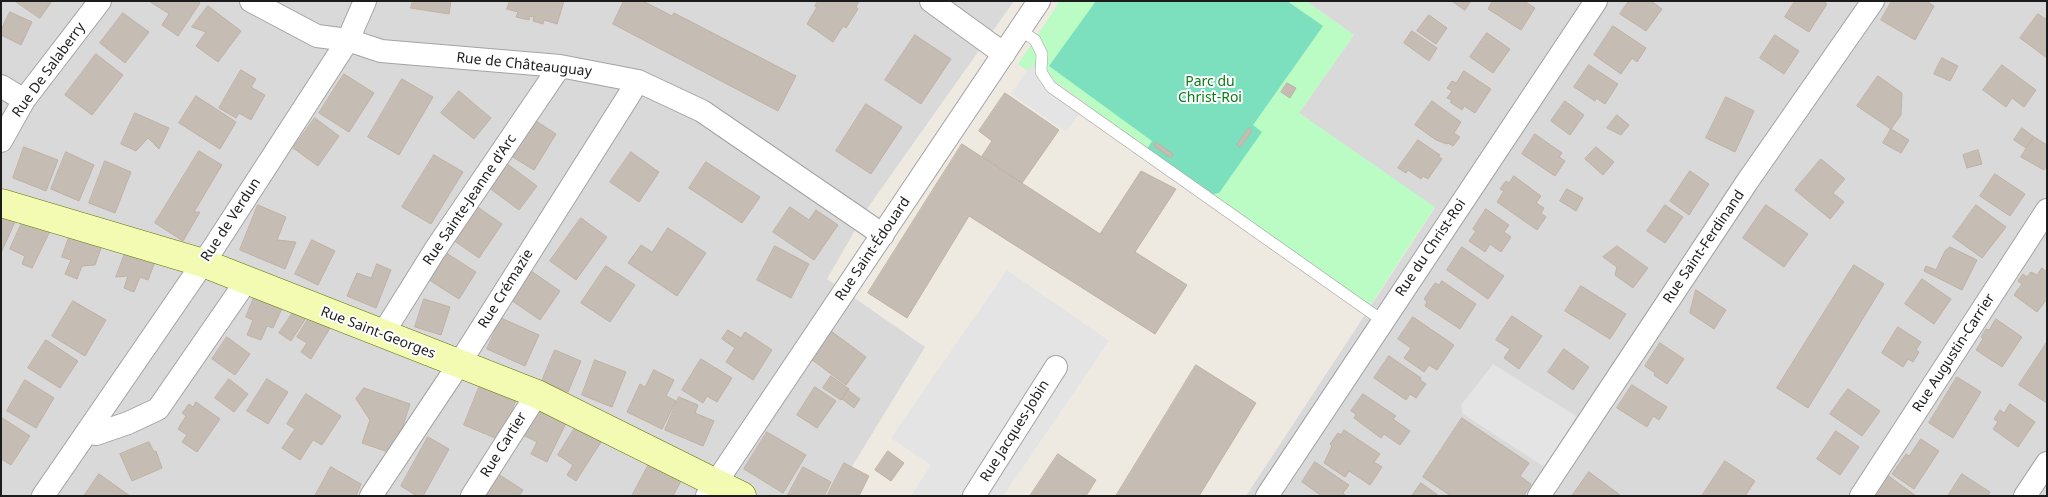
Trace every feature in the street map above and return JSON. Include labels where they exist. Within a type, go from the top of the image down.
[{"type":"street","name":"Rue De Salaberry","points":[[1,141],[24,100],[100,1]]},
{"type":"street","name":"Rue de Châteauguay","points":[[251,1],[317,36],[348,40],[381,51],[560,66],[638,81],[702,111],[883,235]]},
{"type":"street","name":"Rue de Verdun","points":[[43,496],[203,263],[348,40],[365,1]]},
{"type":"street","points":[[931,1],[1004,54]]},
{"type":"street","name":"Rue Saint-Édouard","points":[[712,490],[1039,1]]},
{"type":"street","name":"Rue du Christ-Roi","points":[[1267,496],[1596,1]]},
{"type":"street","name":"Rue Saint-Ferdinand","points":[[1539,496],[1747,182],[1873,1]]},
{"type":"street","name":"Rue Sainte-Jeanne d'Arc","points":[[382,335],[435,250],[560,66]]},
{"type":"street","name":"Rue Crémazie","points":[[371,496],[459,364],[638,81]]},
{"type":"street","points":[[1,86],[24,100]]},
{"type":"street","name":"Rue Saint-Georges","points":[[1,203],[203,263],[382,335],[537,394],[712,490],[742,496]]},
{"type":"street","name":"Rue Augustin-Carrier","points":[[1861,496],[2047,210]]},
{"type":"street","points":[[87,432],[96,434],[128,423],[158,409],[247,280]]},
{"type":"street","name":"Rue Jacques-Jobin","points":[[974,496],[1056,367]]},
{"type":"street","name":"Rue Cartier","points":[[472,496],[537,394]]},
{"type":"street","points":[[2024,496],[2047,463]]},
{"type":"lane","points":[[1020,30],[1035,40],[1042,54],[1041,72],[1051,87],[1383,321]]},
{"type":"shaded area","points":[[1,1],[1014,1],[869,206],[827,279],[925,347],[834,496],[1,496]]},
{"type":"shaded area","points":[[1306,1],[2047,1],[2047,496],[1246,496],[1435,208],[1299,113],[1354,35]]},
{"type":"shaded area","points":[[1031,65],[1086,103],[1066,132],[1011,94]]},
{"type":"shaded area","points":[[1007,270],[1109,341],[1003,496],[911,496],[931,465],[891,438]]},
{"type":"shaded area","points":[[1493,364],[1576,416],[1546,468],[1463,414],[1461,405]]},
{"type":"green space","name":"Parc du Christ-Roi","points":[[1060,1],[1306,1],[1354,35],[1299,113],[1435,207],[1367,310],[1018,64]]},
{"type":"green space","points":[[1096,1],[1287,1],[1323,26],[1253,125],[1262,132],[1219,193],[1207,195],[1146,151],[1152,141],[1049,66]]},
{"type":"building","points":[[15,1],[52,1],[40,18]]},
{"type":"building","points":[[149,1],[197,1],[200,3],[178,36],[162,25],[169,14]]},
{"type":"building","points":[[413,1],[451,1],[449,14],[411,8]]},
{"type":"building","points":[[510,1],[564,1],[557,24],[544,20],[543,24],[533,21],[534,17],[530,16],[529,20],[516,17],[518,12],[507,9]]},
{"type":"building","points":[[624,1],[643,1],[672,16],[674,13],[796,76],[778,111],[613,24]]},
{"type":"building","points":[[818,1],[859,1],[856,7],[858,9],[846,28],[843,26],[833,42],[807,24],[817,7],[815,6]]},
{"type":"building","points":[[1452,1],[1471,1],[1465,10]]},
{"type":"building","points":[[1491,1],[1524,1],[1535,8],[1521,30],[1488,9]]},
{"type":"building","points":[[1629,1],[1651,1],[1662,9],[1646,31],[1620,14]]},
{"type":"building","points":[[1795,1],[1823,1],[1827,4],[1809,32],[1785,17]]},
{"type":"building","points":[[1892,1],[1926,1],[1934,6],[1915,40],[1881,20]]},
{"type":"building","points":[[208,6],[241,31],[218,62],[196,46],[206,32],[192,27]]},
{"type":"building","points":[[10,12],[32,22],[21,45],[1,35],[1,30]]},
{"type":"building","points":[[123,13],[149,32],[125,63],[100,43]]},
{"type":"building","points":[[2038,14],[2047,20],[2047,58],[2020,38]]},
{"type":"building","points":[[1429,15],[1447,28],[1436,44],[1417,31]]},
{"type":"building","points":[[1613,26],[1646,48],[1637,62],[1632,58],[1621,74],[1594,55]]},
{"type":"building","points":[[1412,31],[1437,48],[1429,61],[1404,43]]},
{"type":"building","points":[[1487,33],[1510,49],[1493,73],[1470,57]]},
{"type":"building","points":[[915,35],[951,59],[921,104],[885,80]]},
{"type":"building","points":[[1775,35],[1799,51],[1784,74],[1760,58]]},
{"type":"building","points":[[96,54],[123,75],[92,115],[65,95]]},
{"type":"building","points":[[1942,58],[1958,66],[1950,81],[1934,74]]},
{"type":"building","points":[[1589,65],[1618,84],[1605,104],[1596,98],[1595,101],[1574,87]]},
{"type":"building","points":[[2002,65],[2036,90],[2024,107],[2012,98],[2006,107],[1983,90]]},
{"type":"building","points":[[241,70],[256,79],[251,87],[265,95],[251,120],[239,113],[236,118],[219,108]]},
{"type":"building","points":[[1464,71],[1491,89],[1475,113],[1464,106],[1462,110],[1450,102],[1452,100],[1447,98],[1452,91],[1447,88],[1452,81],[1456,83]]},
{"type":"building","points":[[344,74],[374,93],[349,132],[319,113]]},
{"type":"building","points":[[1878,76],[1902,93],[1901,115],[1891,129],[1857,106]]},
{"type":"building","points":[[402,79],[433,97],[399,155],[368,137]]},
{"type":"building","points":[[1287,83],[1296,88],[1290,98],[1281,92]]},
{"type":"building","points":[[459,91],[491,118],[474,139],[441,113]]},
{"type":"building","points":[[1005,93],[1059,130],[1022,183],[982,156],[992,141],[979,131]]},
{"type":"building","points":[[196,96],[236,122],[220,149],[179,123]]},
{"type":"building","points":[[1726,97],[1754,111],[1735,152],[1706,138]]},
{"type":"building","points":[[1432,101],[1461,122],[1454,133],[1460,137],[1453,146],[1436,140],[1415,125]]},
{"type":"building","points":[[1565,101],[1584,115],[1570,135],[1551,121]]},
{"type":"building","points":[[866,104],[902,127],[871,174],[836,151]]},
{"type":"building","points":[[135,113],[169,128],[159,149],[148,138],[136,151],[121,144]]},
{"type":"building","points":[[1617,115],[1629,125],[1621,135],[1607,128]]},
{"type":"building","points":[[315,118],[339,136],[318,166],[293,148]]},
{"type":"building","points":[[533,119],[556,134],[534,170],[511,156]]},
{"type":"building","points":[[1249,128],[1252,131],[1240,147],[1237,145]]},
{"type":"building","points":[[2022,128],[2034,137],[2026,148],[2014,140]]},
{"type":"building","points":[[1891,129],[1909,140],[1901,153],[1883,143]]},
{"type":"building","points":[[1535,134],[1562,153],[1559,157],[1565,161],[1555,176],[1522,154]]},
{"type":"building","points":[[2034,137],[2047,145],[2047,166],[2044,170],[2021,157]]},
{"type":"building","points":[[1418,140],[1440,155],[1438,156],[1442,159],[1428,179],[1423,176],[1421,179],[1408,170],[1406,173],[1398,168]]},
{"type":"building","points":[[1156,142],[1173,154],[1171,158],[1154,146]]},
{"type":"building","points":[[962,144],[1100,234],[1141,171],[1176,189],[1135,252],[1187,285],[1155,334],[969,216],[907,318],[868,293]]},
{"type":"building","points":[[24,147],[58,160],[46,191],[13,178]]},
{"type":"building","points":[[1596,147],[1614,162],[1603,175],[1585,159]]},
{"type":"building","points":[[1978,150],[1982,164],[1967,168],[1963,155]]},
{"type":"building","points":[[199,151],[222,165],[194,212],[200,212],[183,241],[155,223]]},
{"type":"building","points":[[66,152],[94,165],[79,201],[51,189]]},
{"type":"building","points":[[631,152],[659,172],[639,202],[610,182]]},
{"type":"building","points":[[434,155],[463,172],[431,224],[402,207]]},
{"type":"building","points":[[1821,159],[1845,179],[1833,193],[1844,202],[1830,219],[1795,190]]},
{"type":"building","points":[[105,161],[131,172],[115,213],[89,203]]},
{"type":"building","points":[[706,162],[760,197],[742,223],[689,188]]},
{"type":"building","points":[[506,163],[537,186],[519,210],[488,187]]},
{"type":"building","points":[[1690,171],[1709,184],[1689,215],[1670,201]]},
{"type":"building","points":[[1995,174],[2025,194],[2010,216],[1980,196]]},
{"type":"building","points":[[1514,176],[1541,196],[1536,203],[1544,208],[1541,213],[1546,217],[1537,230],[1497,202],[1504,191],[1500,189],[1506,181],[1509,183]]},
{"type":"building","points":[[1567,189],[1583,198],[1576,211],[1560,201]]},
{"type":"building","points":[[469,201],[502,224],[479,258],[446,235]]},
{"type":"building","points":[[1,204],[19,213],[1,253]]},
{"type":"building","points":[[258,205],[286,217],[277,240],[296,242],[285,269],[240,250]]},
{"type":"building","points":[[1665,205],[1683,217],[1665,243],[1647,231]]},
{"type":"building","points":[[1766,205],[1808,234],[1784,267],[1743,238]]},
{"type":"building","points":[[1976,205],[2006,227],[1982,258],[1953,237]]},
{"type":"building","points":[[790,207],[809,220],[816,210],[838,225],[814,260],[773,232]]},
{"type":"building","points":[[1486,209],[1509,225],[1504,232],[1511,237],[1501,252],[1490,244],[1485,252],[1469,241],[1476,231],[1473,229]]},
{"type":"building","points":[[26,214],[52,227],[32,268],[22,264],[25,256],[10,249]]},
{"type":"building","points":[[581,218],[607,237],[576,280],[550,261]]},
{"type":"building","points":[[668,228],[706,253],[677,296],[628,263],[641,245],[652,252]]},
{"type":"building","points":[[72,229],[104,240],[95,265],[82,266],[77,279],[65,274],[71,260],[62,257]]},
{"type":"building","points":[[312,240],[335,251],[318,285],[295,274]]},
{"type":"building","points":[[775,246],[809,264],[791,298],[757,280]]},
{"type":"building","points":[[1617,246],[1648,268],[1633,288],[1615,275],[1617,267],[1603,257]]},
{"type":"building","points":[[1462,247],[1504,276],[1488,299],[1447,270]]},
{"type":"building","points":[[1950,247],[1977,260],[1962,290],[1924,271],[1926,266],[1936,270],[1945,251]]},
{"type":"building","points":[[126,251],[155,262],[148,280],[140,277],[134,292],[124,288],[128,276],[116,277]]},
{"type":"building","points":[[443,251],[476,272],[459,299],[426,278]]},
{"type":"building","points":[[377,264],[391,270],[376,308],[347,296],[357,273],[371,278]]},
{"type":"building","points":[[1854,265],[1884,284],[1808,408],[1777,388]]},
{"type":"building","points":[[606,266],[635,285],[610,322],[581,303]]},
{"type":"building","points":[[2042,268],[2047,272],[2047,299],[2037,312],[2014,295],[2022,284],[2018,281],[2023,274],[2027,277],[2031,272],[2037,275]]},
{"type":"building","points":[[531,271],[560,291],[540,320],[511,300]]},
{"type":"building","points":[[1922,279],[1951,299],[1934,324],[1905,304]]},
{"type":"building","points":[[1442,281],[1476,304],[1460,329],[1425,306],[1427,302],[1424,299],[1435,283],[1439,285]]},
{"type":"building","points":[[1581,286],[1626,314],[1610,339],[1565,311]]},
{"type":"building","points":[[1696,290],[1726,310],[1714,329],[1690,313]]},
{"type":"building","points":[[255,295],[283,306],[273,328],[267,326],[261,340],[247,335],[253,320],[246,317]]},
{"type":"building","points":[[424,299],[450,307],[441,335],[415,327]]},
{"type":"building","points":[[73,301],[106,320],[85,356],[52,336]]},
{"type":"building","points":[[294,311],[306,318],[291,341],[279,333]]},
{"type":"building","points":[[310,316],[330,328],[311,359],[301,352],[307,343],[297,337]]},
{"type":"building","points":[[1512,316],[1542,336],[1519,369],[1504,358],[1510,349],[1496,340]]},
{"type":"building","points":[[1413,317],[1454,345],[1437,370],[1429,365],[1424,372],[1404,358],[1411,348],[1398,339]]},
{"type":"building","points":[[501,318],[539,335],[525,366],[487,349]]},
{"type":"building","points":[[1996,319],[2022,337],[2002,367],[1976,350],[1983,339],[1981,337],[1986,329],[1989,330]]},
{"type":"building","points":[[1898,327],[1921,342],[1916,350],[1919,352],[1913,362],[1908,359],[1903,367],[1882,353]]},
{"type":"building","points":[[728,330],[741,338],[745,332],[772,350],[753,380],[726,362],[735,348],[722,339]]},
{"type":"building","points":[[831,331],[866,357],[846,385],[811,359]]},
{"type":"building","points":[[227,337],[250,354],[235,375],[212,359]]},
{"type":"building","points":[[46,340],[78,361],[60,388],[28,368]]},
{"type":"building","points":[[2047,342],[2047,403],[2019,385]]},
{"type":"building","points":[[1660,343],[1684,359],[1667,384],[1645,366]]},
{"type":"building","points":[[1564,349],[1589,367],[1573,390],[1548,372]]},
{"type":"building","points":[[555,350],[581,361],[568,392],[542,381]]},
{"type":"building","points":[[1389,356],[1421,378],[1420,380],[1426,384],[1416,398],[1410,394],[1406,400],[1374,378]]},
{"type":"building","points":[[701,359],[732,378],[717,402],[707,396],[703,403],[682,390]]},
{"type":"building","points":[[595,360],[626,372],[612,407],[582,395]]},
{"type":"building","points":[[1196,365],[1256,403],[1199,496],[1116,496]]},
{"type":"building","points":[[654,370],[674,380],[666,396],[676,401],[662,429],[627,412],[640,384],[645,387]]},
{"type":"building","points":[[831,376],[849,389],[841,400],[823,388]]},
{"type":"building","points":[[1957,377],[1981,392],[1953,438],[1929,423]]},
{"type":"building","points":[[229,379],[248,394],[234,412],[215,398]]},
{"type":"building","points":[[267,379],[288,392],[268,424],[247,411]]},
{"type":"building","points":[[25,380],[54,398],[36,428],[7,411]]},
{"type":"building","points":[[480,385],[516,400],[500,440],[464,425]]},
{"type":"building","points":[[1632,385],[1667,407],[1659,420],[1653,416],[1647,427],[1617,408]]},
{"type":"building","points":[[815,387],[836,401],[817,428],[797,415]]},
{"type":"building","points":[[364,388],[410,404],[394,454],[362,443],[370,420],[356,399]]},
{"type":"building","points":[[1848,389],[1880,411],[1862,436],[1830,414]]},
{"type":"building","points":[[848,390],[860,399],[854,408],[842,399]]},
{"type":"building","points":[[306,394],[341,416],[322,445],[313,440],[300,460],[282,448],[295,429],[287,424]]},
{"type":"building","points":[[1363,394],[1396,416],[1393,419],[1410,431],[1400,445],[1384,434],[1381,438],[1354,418],[1356,414],[1351,411]]},
{"type":"building","points":[[679,397],[698,405],[695,413],[714,421],[703,446],[665,430]]},
{"type":"building","points":[[196,402],[220,419],[197,452],[182,442],[187,435],[178,429],[186,416],[182,413],[189,404],[193,407]]},
{"type":"building","points":[[2010,404],[2035,422],[2018,447],[1993,429],[1998,422],[1994,419],[2000,410],[2004,413]]},
{"type":"building","points":[[538,405],[568,419],[547,462],[531,454],[537,442],[523,435]]},
{"type":"building","points":[[1,417],[30,436],[11,465],[1,459]]},
{"type":"building","points":[[1462,418],[1529,463],[1520,476],[1531,484],[1524,496],[1451,496],[1423,477]]},
{"type":"building","points":[[576,426],[601,442],[576,481],[567,475],[573,465],[558,455]]},
{"type":"building","points":[[1344,430],[1380,454],[1374,462],[1382,467],[1370,485],[1349,471],[1345,477],[1324,463],[1332,446],[1330,444],[1338,433],[1341,435]]},
{"type":"building","points":[[1836,431],[1859,447],[1840,475],[1817,459]]},
{"type":"building","points":[[767,432],[806,455],[783,493],[744,469]]},
{"type":"building","points":[[428,437],[449,449],[423,496],[417,496],[401,486]]},
{"type":"building","points":[[1921,439],[1939,451],[1914,489],[1892,474],[1906,454],[1909,456]]},
{"type":"building","points":[[149,442],[154,452],[156,451],[162,468],[132,481],[120,454]]},
{"type":"building","points":[[888,451],[904,463],[891,481],[875,470]]},
{"type":"building","points":[[1058,454],[1096,480],[1086,496],[1030,496]]},
{"type":"building","points":[[1725,461],[1755,481],[1745,496],[1702,496]]},
{"type":"building","points":[[650,462],[682,479],[673,496],[632,496]]},
{"type":"building","points":[[1315,462],[1349,485],[1343,493],[1346,496],[1322,496],[1302,482]]},
{"type":"building","points":[[844,463],[869,476],[859,496],[827,496]]},
{"type":"building","points":[[331,467],[361,484],[356,496],[315,496]]},
{"type":"building","points":[[803,467],[831,482],[824,496],[788,495]]},
{"type":"building","points":[[1589,472],[1620,495],[1620,496],[1572,496]]},
{"type":"building","points":[[99,474],[130,496],[84,496]]},
{"type":"building","points":[[498,474],[523,490],[519,496],[485,496]]},
{"type":"building","points":[[1886,474],[1916,496],[1869,496]]},
{"type":"building","points":[[1962,474],[1990,492],[1988,496],[1948,496]]},
{"type":"building","points":[[1421,483],[1439,496],[1412,496]]}]
